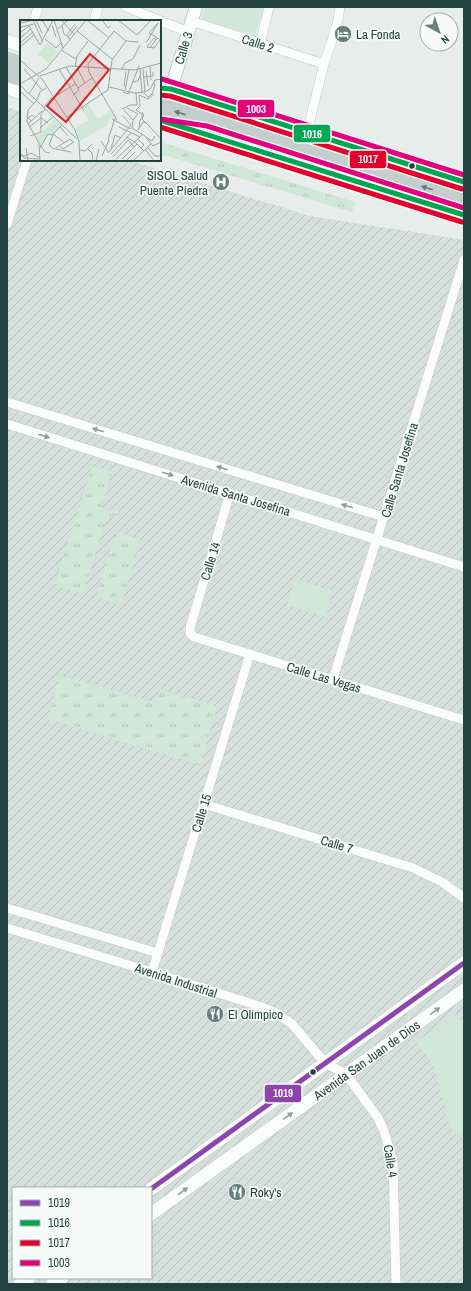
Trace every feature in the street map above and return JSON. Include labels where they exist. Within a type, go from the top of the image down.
[{"type":"highway","points":[[7,61],[20,65]]},
{"type":"highway","points":[[7,74],[20,78]]},
{"type":"highway","points":[[161,107],[464,199]]},
{"type":"highway","points":[[161,120],[464,215]]},
{"type":"highway","points":[[161,126],[205,134]]},
{"type":"main road","points":[[7,41],[20,45]]},
{"type":"main road","points":[[7,88],[20,92]]},
{"type":"main road","points":[[164,88],[464,182]]},
{"type":"main road","name":"Avenida San Juan de Dios","points":[[152,1188],[464,963]]},
{"type":"main road","name":"Avenida San Juan de Dios","points":[[152,1213],[464,990]]},
{"type":"street","points":[[34,20],[38,7]]},
{"type":"street","points":[[94,20],[98,7]]},
{"type":"street","name":"Calle 2","points":[[126,7],[151,17],[260,44],[324,64]]},
{"type":"street","points":[[151,17],[154,7]]},
{"type":"street","name":"Calle 3","points":[[164,88],[190,26],[196,7]]},
{"type":"street","points":[[260,44],[269,7]]},
{"type":"street","points":[[307,132],[324,64],[338,25],[340,7]]},
{"type":"street","points":[[7,224],[27,161]]},
{"type":"street","name":"Calle Santa Josefina","points":[[333,679],[464,260]]},
{"type":"street","name":"Avenida Santa Josefina","points":[[7,402],[384,517]]},
{"type":"street","name":"Avenida Santa Josefina","points":[[7,424],[464,567]]},
{"type":"street","name":"Calle 14","points":[[190,628],[230,494]]},
{"type":"street","name":"Calle Las Vegas","points":[[190,628],[190,633],[194,637],[464,720]]},
{"type":"street","name":"Calle 15","points":[[152,972],[250,654]]},
{"type":"street","name":"Calle 7","points":[[204,804],[413,868],[442,882],[464,898]]},
{"type":"street","points":[[7,908],[158,953]]},
{"type":"street","name":"Avenida Industrial","points":[[7,928],[152,972],[276,1013],[292,1024],[325,1063]]},
{"type":"street","name":"Calle 4","points":[[325,1063],[346,1074],[378,1118],[389,1144],[395,1180],[396,1284]]},
{"type":"shaded area","points":[[7,107],[20,112],[20,161],[131,161],[310,216],[464,240],[464,1284],[7,1284]]},
{"type":"green space","points":[[205,7],[264,7],[255,36],[202,20]]},
{"type":"green space","points":[[161,142],[355,202],[352,212],[161,154]]},
{"type":"green space","points":[[92,466],[112,472],[101,507],[119,512],[110,517],[104,525],[83,594],[54,586]]},
{"type":"green space","points":[[116,532],[141,540],[121,605],[96,597]]},
{"type":"green space","points":[[295,579],[333,591],[326,617],[287,605]]},
{"type":"green space","points":[[60,675],[155,703],[160,689],[217,706],[200,765],[47,719]]},
{"type":"green space","points":[[455,1014],[464,1026],[464,1132],[453,1135],[433,1065],[416,1042]]},
{"type":"transit line","name":"1003","points":[[162,79],[464,175]]},
{"type":"transit line","name":"1016","points":[[161,88],[171,89],[464,182]]},
{"type":"transit line","name":"1017","points":[[161,95],[170,96],[462,189]]},
{"type":"transit line","name":"1003","points":[[161,119],[207,126],[464,208]]},
{"type":"transit line","name":"1016","points":[[161,120],[464,215]]},
{"type":"transit line","name":"1017","points":[[161,127],[462,222]]},
{"type":"transit line","name":"1019","points":[[152,1188],[464,963]]},
{"type":"place","name":"La Fonda","points":[[343,34]]},
{"type":"place","name":"SISOL Salud Puente Piedra","points":[[221,182]]},
{"type":"place","name":"El Olímpico","points":[[215,1014]]},
{"type":"place","name":"Roky's","points":[[237,1192]]}]
